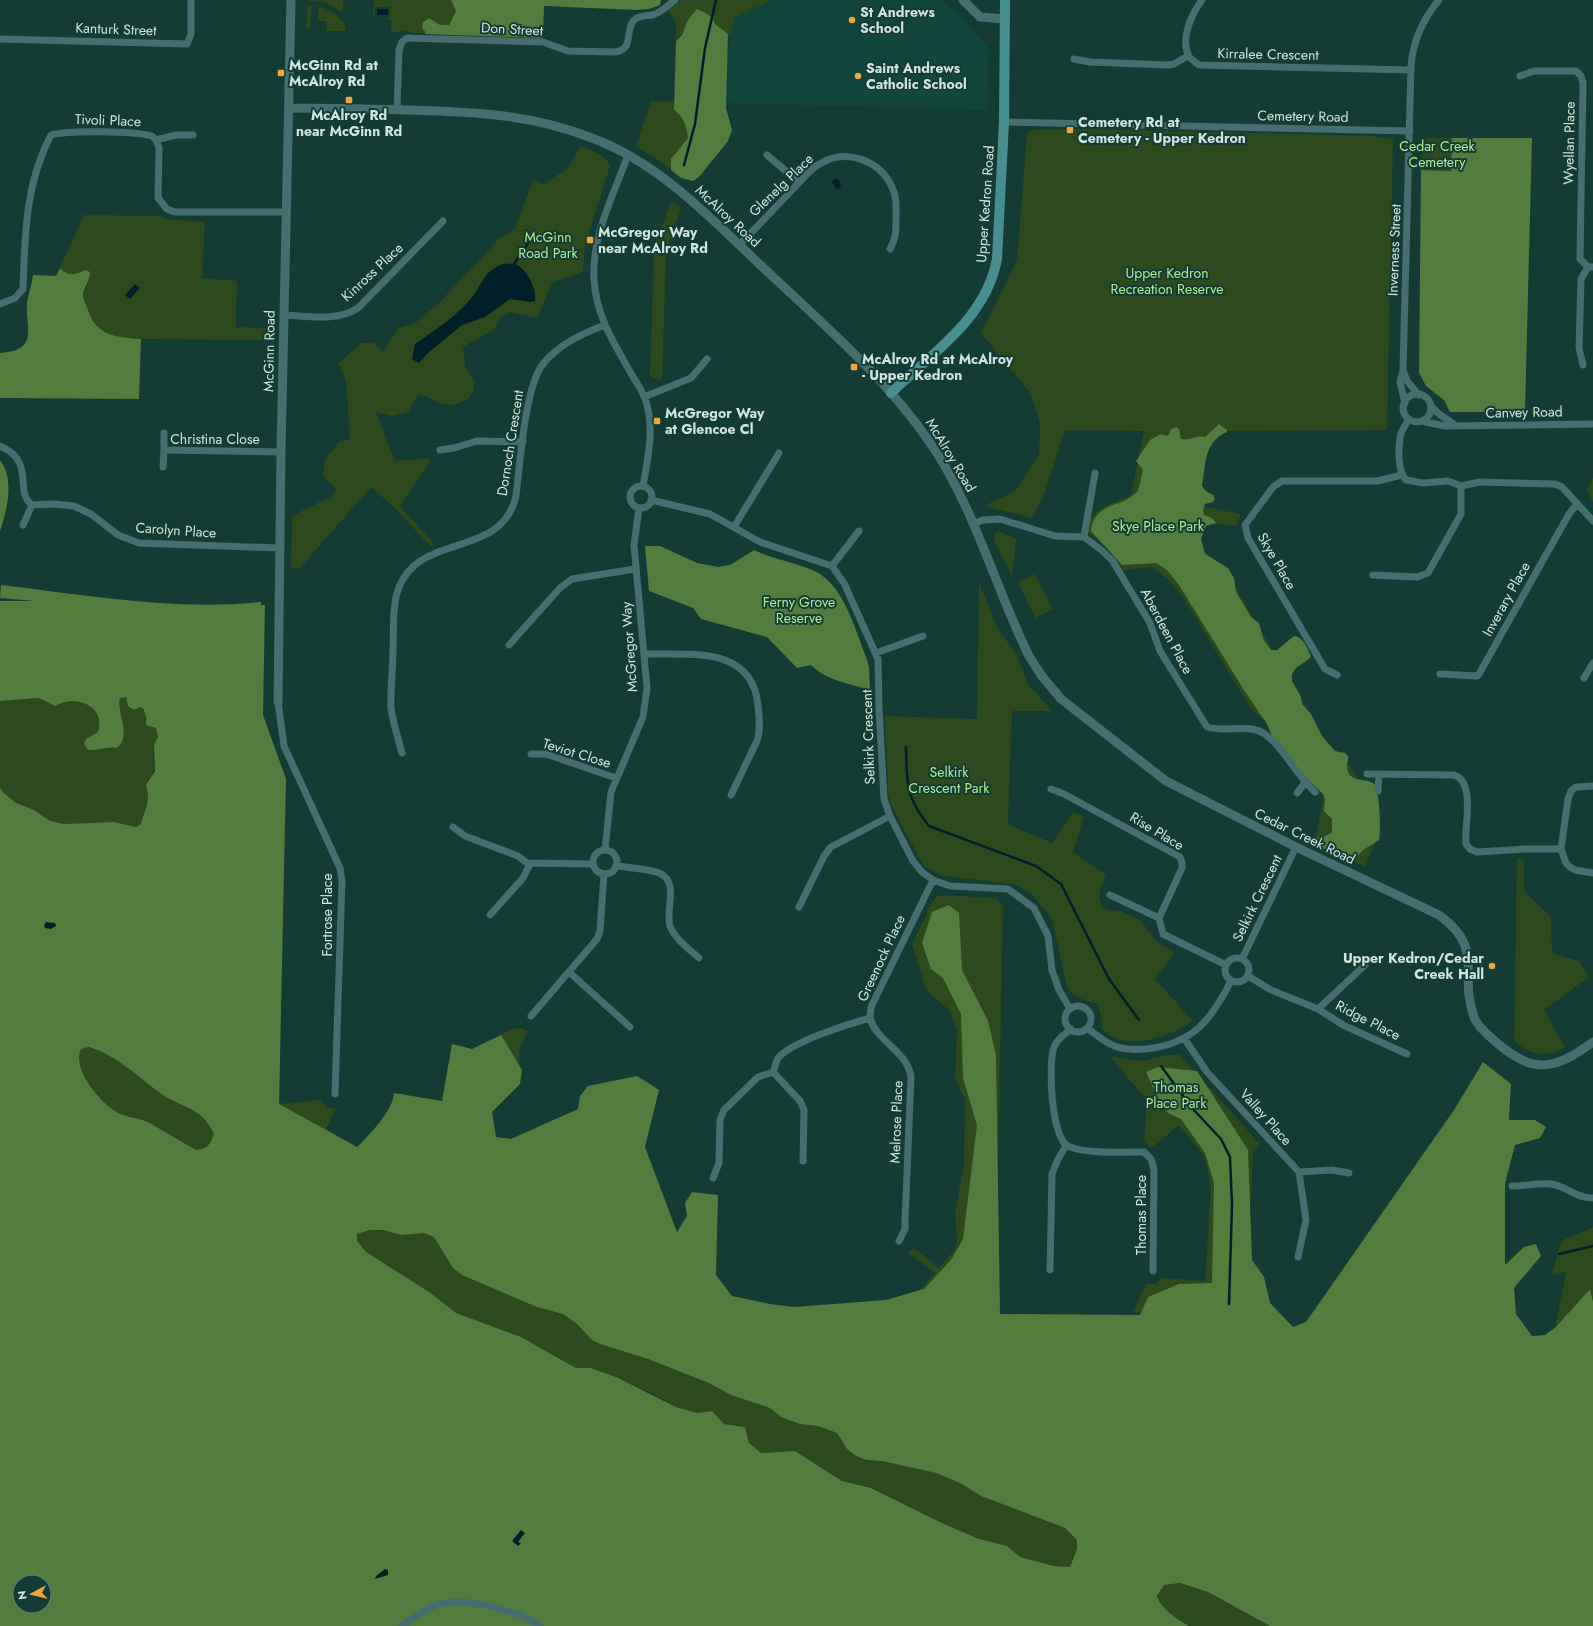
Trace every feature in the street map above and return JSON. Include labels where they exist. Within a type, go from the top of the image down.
[{"type":"main road","name":"Upper Kedron Road","points":[[891,393],[956,333],[974,312],[987,290],[995,270],[997,259],[1004,122],[1005,0]]},
{"type":"street","name":"Kanturk Street","points":[[0,39],[187,44],[190,34],[191,0]]},
{"type":"street","name":"McGinn Road","points":[[278,702],[281,452],[291,0]]},
{"type":"street","name":"Don Street","points":[[397,110],[399,50],[402,42],[407,38],[543,42],[568,51],[616,52],[627,46],[630,27],[637,17],[655,14],[675,0]]},
{"type":"street","points":[[963,0],[980,17],[1005,19]]},
{"type":"street","points":[[1074,59],[1097,62],[1170,65],[1188,56],[1186,46],[1189,24],[1193,13],[1202,0]]},
{"type":"street","name":"Inverness Street","points":[[1419,394],[1407,382],[1403,370],[1411,70],[1413,51],[1420,29],[1428,14],[1439,0]]},
{"type":"street","name":"Kirralee Crescent","points":[[1188,56],[1195,63],[1203,65],[1411,70]]},
{"type":"street","name":"Wyellan Place","points":[[1520,76],[1534,71],[1576,71],[1581,76],[1583,83],[1580,259],[1590,267]]},
{"type":"street","name":"McAlroy Road","points":[[289,108],[490,113],[518,117],[591,137],[647,166],[683,193],[740,246],[836,337],[891,393],[919,427],[942,461],[963,501],[999,586]]},
{"type":"street","name":"Cemetery Road","points":[[1004,122],[1410,131]]},
{"type":"street","name":"Tivoli Place","points":[[0,304],[15,298],[23,289],[27,206],[45,146],[51,135],[78,132],[146,134],[152,136],[156,140],[159,148],[158,198],[167,209],[175,212],[286,212]]},
{"type":"street","points":[[156,140],[176,135],[192,135]]},
{"type":"street","points":[[628,155],[600,232],[594,259],[594,288],[604,325],[644,397],[651,437],[643,486]]},
{"type":"street","points":[[767,155],[799,182]]},
{"type":"street","name":"Glenelg Place","points":[[740,246],[814,167],[831,159],[850,157],[869,162],[875,166],[888,181],[896,200],[895,235],[890,249]]},
{"type":"street","name":"Kinross Place","points":[[284,315],[338,316],[352,312],[443,221]]},
{"type":"street","points":[[1584,365],[1579,348],[1581,279],[1590,267]]},
{"type":"street","name":"Dornoch Crescent","points":[[402,753],[391,706],[395,603],[400,586],[407,573],[422,560],[486,535],[496,529],[505,519],[514,503],[530,392],[542,364],[555,352],[604,325]]},
{"type":"street","points":[[644,397],[691,378],[707,359]]},
{"type":"street","name":"Inverness Street","points":[[1403,370],[1400,377],[1400,382],[1405,403]]},
{"type":"street","points":[[1431,406],[1429,416],[1421,422],[1409,419],[1404,413],[1405,403],[1412,396],[1419,394],[1427,399],[1431,406],[1439,414],[1455,425]]},
{"type":"street","points":[[1409,419],[1401,436],[1400,464],[1402,475],[1406,480],[1412,482],[1448,481],[1461,486],[1480,482],[1555,484],[1562,487],[1593,522]]},
{"type":"street","name":"Canvey Road","points":[[1421,422],[1445,426],[1593,424]]},
{"type":"street","points":[[164,433],[164,450]]},
{"type":"street","points":[[440,450],[450,449],[477,441],[523,442]]},
{"type":"street","points":[[0,446],[11,452],[20,463],[26,498],[32,506],[23,525]]},
{"type":"street","name":"Christina Close","points":[[163,467],[164,450],[281,452]]},
{"type":"street","points":[[734,527],[779,453]]},
{"type":"street","points":[[973,524],[983,520],[1000,519],[1055,536],[1084,537],[1095,473]]},
{"type":"street","name":"Skye Place","points":[[1337,675],[1325,669],[1248,538],[1246,525],[1274,487],[1282,481],[1377,481],[1402,475]]},
{"type":"street","points":[[643,486],[650,491],[651,500],[647,506],[639,508],[632,503],[631,494],[637,487],[643,486]]},
{"type":"street","points":[[1374,575],[1417,577],[1428,573],[1461,514],[1461,486]]},
{"type":"street","points":[[651,500],[710,514],[760,542],[832,566],[859,531]]},
{"type":"street","name":"Carolyn Place","points":[[32,506],[53,504],[74,506],[91,514],[118,535],[139,544],[280,548]]},
{"type":"street","name":"Inverary Place","points":[[1440,674],[1477,676],[1479,674],[1569,514],[1577,504]]},
{"type":"street","name":"McGregor Way","points":[[605,850],[609,799],[616,778],[642,717],[647,688],[645,654],[635,570],[634,535],[639,508]]},
{"type":"street","name":"Aberdeen Place","points":[[1084,537],[1112,560],[1150,623],[1160,651],[1207,727],[1216,730],[1256,729],[1266,733],[1305,783],[1314,792]]},
{"type":"street","name":"Selkirk Crescent","points":[[832,566],[844,583],[876,653],[879,666],[879,710],[883,793],[890,816],[917,867],[933,880],[950,886],[1008,889],[1034,908],[1048,936],[1052,970],[1059,990],[1070,1009]]},
{"type":"street","points":[[509,645],[560,588],[572,579],[583,576],[635,570]]},
{"type":"street","name":"Cedar Creek Road","points":[[999,586],[1029,656],[1041,675],[1061,699],[1166,781],[1296,847],[1439,915],[1451,924],[1465,942],[1468,957],[1470,999],[1474,1018],[1490,1037],[1509,1054],[1534,1066],[1554,1065],[1575,1055],[1593,1042]]},
{"type":"street","points":[[876,653],[923,636]]},
{"type":"street","points":[[645,654],[717,657],[734,664],[749,677],[756,693],[760,733],[731,795]]},
{"type":"street","points":[[1584,678],[1593,663]]},
{"type":"street","name":"Fortrose Place","points":[[278,702],[284,746],[340,868],[342,881],[335,1094]]},
{"type":"street","name":"Teviot Close","points":[[531,754],[546,754],[616,778]]},
{"type":"street","points":[[1367,774],[1454,775],[1460,777],[1467,786],[1466,844],[1470,849],[1477,852],[1526,849],[1560,849]]},
{"type":"street","points":[[1378,791],[1379,774]]},
{"type":"street","points":[[1297,793],[1305,783]]},
{"type":"street","points":[[1593,786],[1576,787],[1569,795],[1560,849],[1566,863],[1574,870],[1593,873]]},
{"type":"street","name":"Rise Place","points":[[1051,789],[1064,794],[1180,857],[1182,868],[1159,918]]},
{"type":"street","points":[[799,907],[824,856],[831,847],[890,816]]},
{"type":"street","points":[[453,827],[465,836],[520,857],[530,864],[593,864]]},
{"type":"street","name":"Selkirk Crescent","points":[[1242,959],[1296,847]]},
{"type":"street","points":[[605,850],[614,854],[616,860],[616,865],[611,872],[604,874],[596,870],[593,864],[596,854],[605,850]]},
{"type":"street","points":[[490,915],[523,878],[530,864]]},
{"type":"street","points":[[616,865],[660,873],[666,877],[670,885],[670,926],[677,937],[699,958]]},
{"type":"street","points":[[531,1016],[594,943],[599,934],[604,874]]},
{"type":"street","name":"Greenock Place","points":[[773,1072],[779,1058],[792,1047],[852,1023],[870,1018],[871,1007],[933,880]]},
{"type":"street","points":[[1110,895],[1159,918],[1163,934],[1226,965]]},
{"type":"street","points":[[1233,959],[1242,959],[1248,966],[1248,976],[1240,982],[1231,981],[1226,976],[1226,965],[1233,959]]},
{"type":"street","points":[[1318,1009],[1365,965]]},
{"type":"street","points":[[569,972],[630,1027]]},
{"type":"street","name":"Ridge Place","points":[[1248,976],[1271,990],[1318,1009],[1343,1025],[1407,1054]]},
{"type":"street","points":[[1087,1028],[1110,1044],[1124,1049],[1138,1050],[1158,1048],[1184,1038],[1194,1032],[1217,1008],[1231,981]]},
{"type":"street","points":[[1078,1006],[1086,1008],[1091,1016],[1090,1024],[1087,1028],[1080,1031],[1071,1029],[1066,1019],[1070,1009],[1078,1006]]},
{"type":"street","name":"Melrose Place","points":[[870,1018],[873,1026],[903,1057],[910,1069],[911,1076],[906,1221],[903,1236],[899,1241]]},
{"type":"street","points":[[1050,1270],[1052,1174],[1058,1159],[1066,1146],[1058,1133],[1052,1110],[1052,1065],[1054,1047],[1071,1029]]},
{"type":"street","name":"Valley Place","points":[[1184,1038],[1207,1072],[1299,1172]]},
{"type":"street","points":[[713,1178],[718,1163],[720,1120],[724,1110],[758,1077],[773,1072],[800,1101],[804,1110],[803,1162]]},
{"type":"street","name":"Thomas Place","points":[[1066,1146],[1084,1151],[1144,1152],[1151,1159],[1154,1169],[1153,1271]]},
{"type":"street","points":[[1298,1257],[1306,1220],[1299,1172],[1332,1170],[1349,1173]]},
{"type":"street","points":[[1512,1186],[1550,1184],[1560,1186],[1583,1197],[1593,1198]]},
{"type":"street","points":[[402,1626],[438,1605],[460,1602],[476,1604],[521,1616],[540,1626]]},
{"type":"shaded area","name":"Saint Andrews Catholic School","points":[[735,0],[942,0],[950,9],[955,9],[989,49],[987,110],[726,103],[729,39],[735,17]]},
{"type":"green space","points":[[307,0],[343,0],[343,13],[325,2]]},
{"type":"green space","points":[[374,0],[451,0],[456,11],[449,25],[440,25],[429,18],[423,22],[422,28],[426,33],[411,33],[409,31],[391,32],[391,20],[385,19],[390,17],[390,7],[375,7],[375,15],[373,15]]},
{"type":"green space","points":[[451,0],[661,0],[660,5],[649,9],[635,10],[544,6],[543,38],[424,34],[426,33],[422,28],[423,22],[429,18],[440,25],[449,25],[456,11]]},
{"type":"green space","points":[[681,0],[773,0],[735,17],[729,39],[728,34],[715,24],[714,20],[693,15],[676,41],[676,22],[668,10]]},
{"type":"green space","points":[[307,6],[312,6],[310,28],[306,28]]},
{"type":"green space","points":[[318,7],[327,9],[336,15],[344,23],[346,31],[326,31],[327,21],[318,21]]},
{"type":"green space","points":[[697,9],[711,17],[715,24],[728,34],[726,108],[732,130],[728,141],[699,177],[693,181],[681,178],[671,170],[671,159],[688,138],[684,122],[674,110],[676,41],[682,35],[688,20]]},
{"type":"green space","points":[[651,101],[726,103],[713,149],[688,180],[636,146]]},
{"type":"green space","name":"Upper Kedron Recreation Reserve","points":[[1086,129],[1371,136],[1393,139],[1387,430],[1220,431],[1196,457],[1195,505],[1241,514],[1236,526],[1205,523],[1196,543],[1229,577],[1337,760],[1349,765],[1376,807],[1377,838],[1365,867],[1315,842],[1325,789],[1270,724],[1251,709],[1185,600],[1170,581],[1153,567],[1122,570],[1111,552],[1088,532],[1091,518],[1096,512],[1109,504],[1131,495],[1144,431],[1065,430],[1044,495],[1032,518],[984,506],[1015,491],[1039,454],[1040,424],[1031,394],[981,333],[1017,260],[1027,134],[1030,130]]},
{"type":"green space","name":"Cedar Creek Cemetery","points":[[1422,138],[1452,138],[1451,171],[1421,170]]},
{"type":"green space","points":[[1452,138],[1532,138],[1525,412],[1450,412],[1444,400],[1426,386],[1419,373],[1421,170],[1451,171]]},
{"type":"green space","name":"McGinn Road Park","points":[[581,146],[602,156],[610,166],[585,246],[583,272],[553,282],[537,318],[509,312],[500,318],[494,330],[463,347],[465,366],[474,380],[474,391],[467,400],[454,405],[441,404],[426,396],[418,395],[408,412],[393,416],[376,412],[395,461],[428,458],[430,462],[400,506],[435,545],[430,546],[397,510],[371,487],[300,568],[291,568],[292,516],[330,497],[337,490],[323,476],[325,459],[340,441],[350,440],[346,381],[339,363],[361,343],[374,343],[383,352],[398,328],[414,324],[440,302],[499,239],[515,229],[533,180],[544,184],[568,168]]},
{"type":"green space","points":[[671,201],[681,208],[666,253],[662,381],[650,376],[654,251]]},
{"type":"green space","points":[[84,215],[161,216],[167,219],[205,222],[202,278],[237,281],[236,327],[268,328],[268,340],[141,339],[118,337],[99,330],[89,316],[83,296],[90,278],[85,270],[78,273],[69,274],[60,268]]},
{"type":"green space","points":[[60,268],[69,274],[75,274],[85,270],[90,272],[83,297],[95,324],[107,333],[115,336],[141,339],[139,399],[0,398],[0,353],[13,351],[21,347],[26,342],[28,336],[27,303],[33,275],[56,276]]},
{"type":"green space","name":"Skye Place Park","points":[[1219,424],[1227,430],[1227,432],[1219,436],[1210,448],[1205,463],[1202,486],[1206,491],[1213,495],[1215,499],[1213,502],[1205,504],[1203,510],[1204,515],[1212,518],[1216,523],[1206,526],[1201,539],[1205,554],[1228,568],[1234,578],[1236,592],[1251,617],[1259,623],[1264,641],[1271,650],[1277,650],[1294,636],[1303,641],[1311,656],[1296,668],[1292,674],[1292,681],[1301,697],[1302,704],[1311,714],[1322,736],[1335,751],[1345,753],[1348,756],[1348,773],[1355,778],[1374,784],[1378,794],[1380,820],[1379,840],[1363,850],[1356,858],[1345,857],[1327,851],[1313,840],[1328,835],[1332,832],[1332,819],[1324,811],[1325,799],[1323,794],[1307,779],[1271,734],[1267,724],[1244,690],[1179,585],[1167,570],[1156,563],[1122,565],[1091,531],[1094,519],[1101,511],[1126,500],[1138,491],[1143,470],[1136,461],[1150,440],[1161,434],[1167,436],[1171,429],[1176,427],[1179,429],[1181,439],[1205,437]]},
{"type":"green space","points":[[0,460],[5,468],[8,495],[0,531]]},
{"type":"green space","points":[[1593,477],[1593,502],[1587,490]]},
{"type":"green space","points":[[999,531],[1016,539],[1012,576],[994,541],[994,534]]},
{"type":"green space","name":"Ferny Grove Reserve","points":[[645,546],[660,546],[697,563],[718,567],[730,565],[754,550],[810,569],[821,575],[839,594],[852,619],[869,667],[870,690],[831,678],[824,675],[811,665],[797,668],[767,637],[701,619],[693,608],[649,591]]},
{"type":"green space","points":[[1035,574],[1053,609],[1035,618],[1018,582]]},
{"type":"green space","name":"Selkirk Crescent Park","points":[[979,582],[998,629],[1017,655],[1028,684],[1052,711],[1012,711],[1008,824],[1052,843],[1073,812],[1084,816],[1073,852],[1106,875],[1099,897],[1101,905],[1107,910],[1121,911],[1140,920],[1157,942],[1175,953],[1155,979],[1193,1021],[1168,1034],[1149,1040],[1130,1041],[1116,1039],[1106,1033],[1102,1029],[1100,1011],[1095,1003],[1079,998],[1067,987],[1052,919],[1031,893],[1014,884],[950,877],[939,874],[926,867],[923,865],[890,803],[888,793],[885,716],[977,719]]},
{"type":"green space","points":[[1,585],[131,601],[196,605],[261,602],[261,605],[265,605],[263,715],[286,779],[279,1104],[357,1147],[385,1115],[393,1100],[394,1093],[442,1101],[452,1044],[472,1049],[501,1035],[522,1070],[520,1084],[492,1112],[496,1137],[511,1139],[578,1109],[580,1096],[588,1086],[637,1076],[659,1090],[645,1147],[677,1232],[687,1216],[685,1203],[692,1192],[718,1195],[716,1275],[732,1296],[770,1304],[794,1307],[886,1300],[924,1289],[951,1260],[963,1239],[977,1125],[963,1078],[961,1014],[943,978],[931,969],[922,943],[932,912],[949,905],[959,913],[962,970],[988,1021],[996,1055],[1000,1314],[1140,1315],[1148,1297],[1179,1284],[1212,1283],[1214,1183],[1205,1153],[1181,1119],[1168,1113],[1157,1096],[1146,1072],[1158,1067],[1197,1071],[1248,1150],[1252,1260],[1264,1277],[1270,1303],[1293,1327],[1306,1322],[1454,1110],[1483,1062],[1511,1084],[1509,1120],[1535,1120],[1546,1127],[1540,1138],[1515,1145],[1505,1183],[1505,1265],[1524,1247],[1536,1244],[1541,1256],[1514,1288],[1516,1314],[1532,1336],[1545,1335],[1556,1327],[1590,1289],[1593,1302],[1593,1626],[1270,1626],[1208,1592],[1180,1583],[1164,1585],[1157,1596],[1159,1601],[1166,1609],[1189,1626],[0,1626],[0,788],[16,803],[34,810],[50,821],[63,824],[114,822],[136,827],[141,824],[148,801],[146,785],[155,771],[154,745],[158,737],[156,728],[146,725],[146,717],[143,708],[140,707],[134,710],[128,706],[126,697],[120,698],[119,704],[124,731],[121,744],[116,748],[92,750],[88,750],[84,744],[86,739],[98,732],[99,723],[97,715],[87,704],[71,701],[55,706],[39,698],[0,701],[0,601],[35,601],[0,598]],"holes":[[[89,1047],[108,1055],[135,1073],[160,1093],[197,1113],[203,1118],[214,1134],[208,1145],[196,1150],[148,1122],[121,1114],[106,1104],[90,1086],[80,1067],[79,1057],[81,1049]],[[370,1230],[384,1230],[401,1235],[424,1233],[434,1237],[453,1268],[462,1275],[537,1307],[563,1314],[577,1324],[592,1340],[600,1344],[648,1359],[709,1383],[731,1395],[770,1408],[781,1417],[800,1424],[818,1426],[837,1433],[847,1449],[856,1456],[867,1460],[882,1461],[936,1473],[960,1483],[981,1496],[1065,1528],[1077,1540],[1077,1549],[1070,1567],[1054,1566],[1020,1557],[1007,1546],[979,1539],[944,1524],[871,1488],[842,1481],[795,1451],[761,1453],[749,1443],[745,1427],[724,1424],[712,1411],[697,1413],[676,1407],[618,1378],[591,1368],[576,1368],[521,1337],[456,1313],[429,1292],[366,1252],[357,1241],[357,1234]]]},
{"type":"green space","points":[[123,696],[126,697],[128,705],[134,710],[140,707],[143,708],[146,717],[145,721],[156,728],[157,731],[157,739],[154,750],[154,768],[148,780],[149,799],[141,824],[136,827],[114,822],[63,824],[50,821],[34,810],[16,803],[0,788],[0,701],[39,698],[55,706],[71,701],[87,704],[93,708],[97,714],[99,722],[98,732],[89,738],[88,750],[92,750],[116,748],[121,744],[124,731],[119,698]]},
{"type":"green space","points":[[1517,857],[1524,860],[1524,891],[1551,917],[1552,953],[1579,961],[1589,977],[1544,1010],[1565,1047],[1552,1053],[1538,1054],[1531,1052],[1519,1045],[1514,1040]]},
{"type":"green space","points":[[942,895],[996,898],[1003,907],[995,1316],[910,1294],[922,1288],[935,1273],[908,1253],[914,1248],[939,1268],[954,1251],[957,1242],[955,1213],[964,1164],[965,1099],[955,1079],[957,1030],[949,1010],[926,990],[912,944],[933,901],[936,897]]},
{"type":"green space","points":[[522,1028],[528,1031],[519,1049],[520,1075],[484,1108],[519,1299],[563,1314],[577,1324],[592,1340],[600,1344],[648,1359],[709,1383],[731,1395],[770,1408],[781,1417],[800,1424],[818,1426],[837,1433],[847,1449],[857,1456],[867,1460],[882,1461],[936,1473],[960,1483],[981,1496],[1065,1528],[1077,1540],[1077,1549],[1070,1567],[1054,1566],[1020,1557],[1007,1546],[979,1539],[944,1524],[872,1488],[842,1481],[795,1451],[761,1453],[749,1443],[748,1435],[738,1425],[724,1424],[712,1411],[697,1413],[676,1407],[651,1393],[591,1368],[576,1368],[545,1350],[500,1329],[485,1325],[456,1313],[448,1307],[272,1303],[278,1104],[320,1100],[328,1108],[336,1109],[326,1129],[360,1149],[393,1102],[394,1093],[442,1101],[452,1044],[472,1049],[512,1029]]},
{"type":"green space","points":[[89,1047],[108,1055],[135,1073],[160,1093],[196,1112],[208,1124],[214,1134],[208,1145],[196,1150],[148,1122],[121,1114],[106,1104],[90,1086],[80,1067],[79,1057],[81,1049]]},
{"type":"green space","name":"Thomas Place Park","points":[[1169,1055],[1180,1055],[1260,1144],[1253,1153],[1248,1246],[1271,1322],[1133,1312],[1146,1284],[1156,1284],[1162,1278],[1205,1281],[1211,1186],[1204,1156],[1179,1125],[1151,1148],[1144,1141],[1147,1101],[1110,1056],[1141,1061]]},
{"type":"green space","points":[[1593,1227],[1593,1343],[1553,1339],[1566,1272],[1552,1275],[1561,1241]]},
{"type":"green space","points":[[1180,1583],[1208,1592],[1270,1626],[1189,1626],[1171,1614],[1159,1603],[1157,1596],[1164,1585]]},
{"type":"water","points":[[377,9],[388,9],[388,15],[377,15]]},
{"type":"water","points":[[835,178],[839,180],[841,186],[839,189],[836,189],[832,182]]},
{"type":"water","points":[[503,264],[517,265],[526,272],[535,292],[535,301],[531,302],[510,299],[485,317],[462,325],[428,353],[419,363],[412,359],[415,344],[456,314],[473,297],[482,281],[490,271]]},
{"type":"water","points":[[135,284],[140,288],[130,299],[125,295]]},
{"type":"water","points":[[46,922],[55,923],[56,926],[51,929],[45,928],[44,925]]},
{"type":"water","points":[[521,1530],[525,1533],[518,1542],[521,1543],[518,1546],[512,1541]]},
{"type":"water","points":[[385,1569],[388,1570],[388,1575],[375,1579],[376,1576]]},
{"type":"waterway","points":[[684,165],[695,124],[705,48],[716,0]]},
{"type":"waterway","points":[[514,264],[532,237]]},
{"type":"waterway","points":[[906,747],[907,780],[911,798],[921,816],[929,826],[1036,866],[1061,884],[1109,979],[1139,1020]]},
{"type":"waterway","points":[[1161,1066],[1191,1107],[1221,1139],[1230,1157],[1232,1205],[1229,1304]]},
{"type":"waterway","points":[[1559,1254],[1593,1246]]},
{"type":"place","name":"St Andrews School","points":[[852,20]]},
{"type":"place","name":"McGinn Rd at McAlroy Rd","points":[[281,73]]},
{"type":"place","name":"Saint Andrews Catholic School","points":[[858,76]]},
{"type":"place","name":"McAlroy Rd near McGinn Rd","points":[[349,100]]},
{"type":"place","name":"Cemetery Rd at Cemetery - Upper Kedron","points":[[1070,130]]},
{"type":"place","name":"McGregor Way near McAlroy Rd","points":[[590,240]]},
{"type":"place","name":"McAlroy Rd at McAlroy - Upper Kedron","points":[[854,367]]},
{"type":"place","name":"McGregor Way at Glencoe Cl","points":[[657,421]]},
{"type":"place","name":"Upper Kedron/Cedar Creek Hall","points":[[1492,966]]}]
